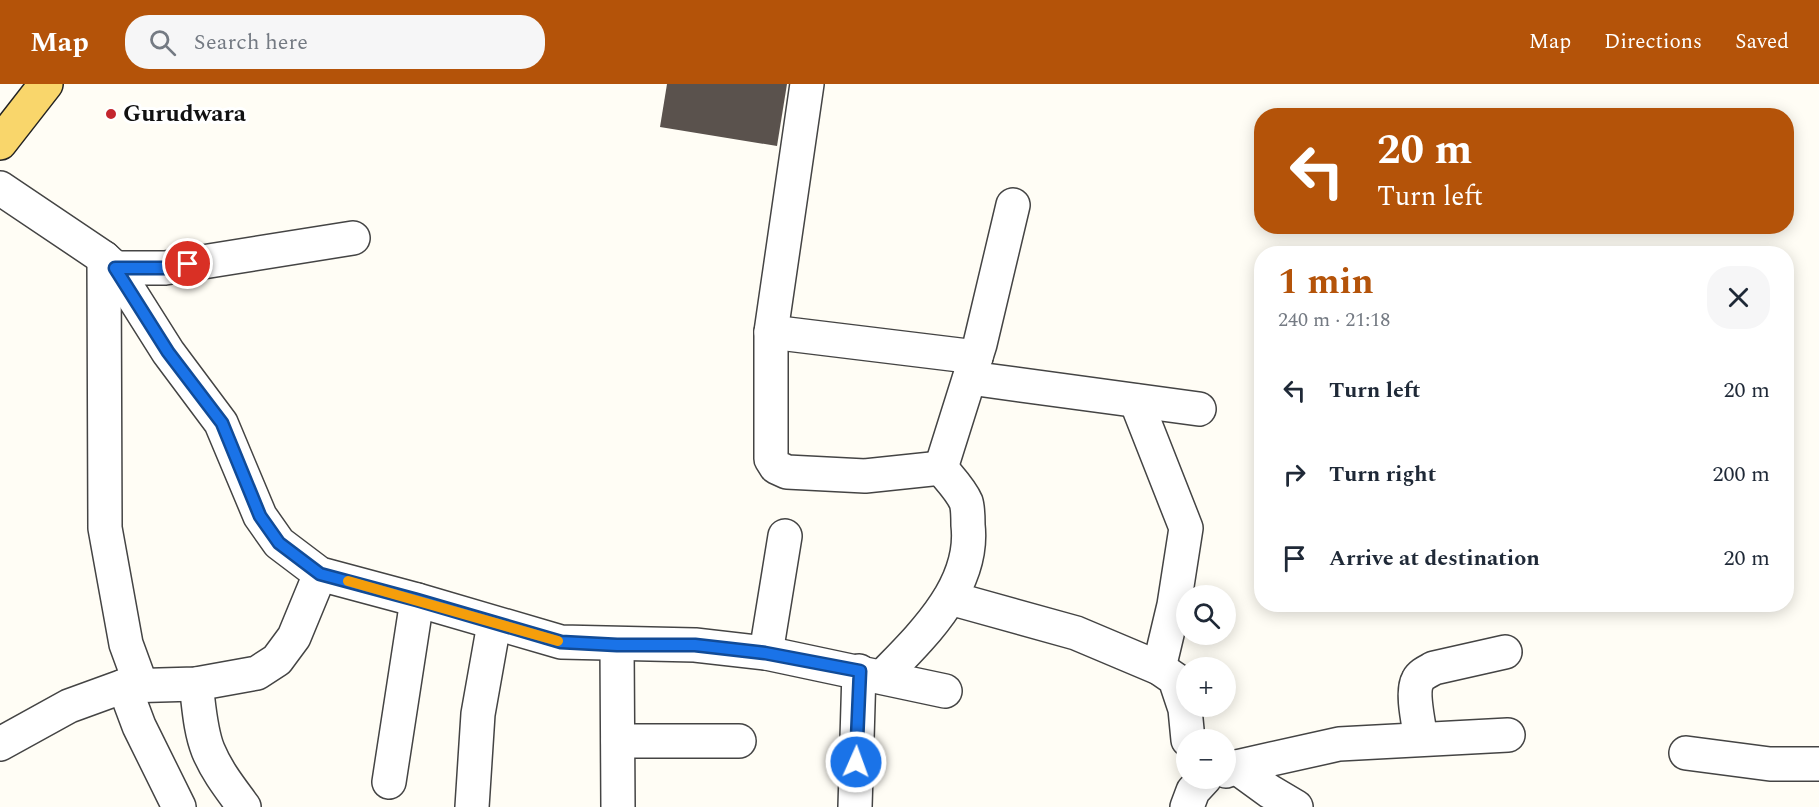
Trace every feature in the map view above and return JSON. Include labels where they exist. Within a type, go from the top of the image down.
[{"type":"main road","points":[[0,143],[46,84]]},
{"type":"street","points":[[807,84],[771,332],[771,459],[776,467],[787,471],[864,476],[941,468]]},
{"type":"street","points":[[0,188],[109,263],[168,352],[222,423],[260,516],[279,543],[320,574],[561,642],[695,645],[765,653],[945,691]]},
{"type":"street","points":[[941,468],[973,368],[1013,205]]},
{"type":"street","points":[[109,263],[165,268],[353,238]]},
{"type":"street","points":[[109,263],[105,528],[133,685],[138,726],[178,807]]},
{"type":"street","points":[[771,332],[973,368],[1136,401],[1199,409]]},
{"type":"street","points":[[1136,401],[1186,528],[1174,605],[1159,668]]},
{"type":"street","points":[[871,674],[909,650],[950,598],[963,571],[970,539],[966,502],[941,468]]},
{"type":"street","points":[[765,653],[785,536]]},
{"type":"street","points":[[0,744],[69,706],[133,685],[196,684],[257,673],[277,660],[294,637],[320,574]]},
{"type":"street","points":[[950,598],[1076,633],[1159,668],[1175,679],[1185,709],[1187,729]]},
{"type":"street","points":[[389,782],[417,600]]},
{"type":"street","points":[[472,807],[478,714],[494,624]]},
{"type":"street","points":[[617,645],[618,807]]},
{"type":"street","points":[[1421,739],[1416,699],[1418,680],[1434,668],[1505,652]]},
{"type":"street","points":[[855,807],[871,674]]},
{"type":"street","points":[[196,684],[200,718],[208,750],[222,778],[244,807]]},
{"type":"street","points":[[1236,768],[1339,744],[1508,735]]},
{"type":"street","points":[[618,741],[739,741]]},
{"type":"street","points":[[1686,753],[1770,764],[1819,764]]},
{"type":"street","points":[[1236,772],[1296,807]]},
{"type":"building","points":[[667,84],[787,84],[777,146],[660,127]]},
{"type":"slow traffic","points":[[348,581],[558,641]]},
{"type":"place","name":"Gurudwara","points":[[111,114]]},
{"type":"route","points":[[188,264],[165,268],[115,268],[168,352],[222,423],[260,516],[279,543],[320,574],[561,642],[695,645],[765,653],[860,671],[856,762]]}]
